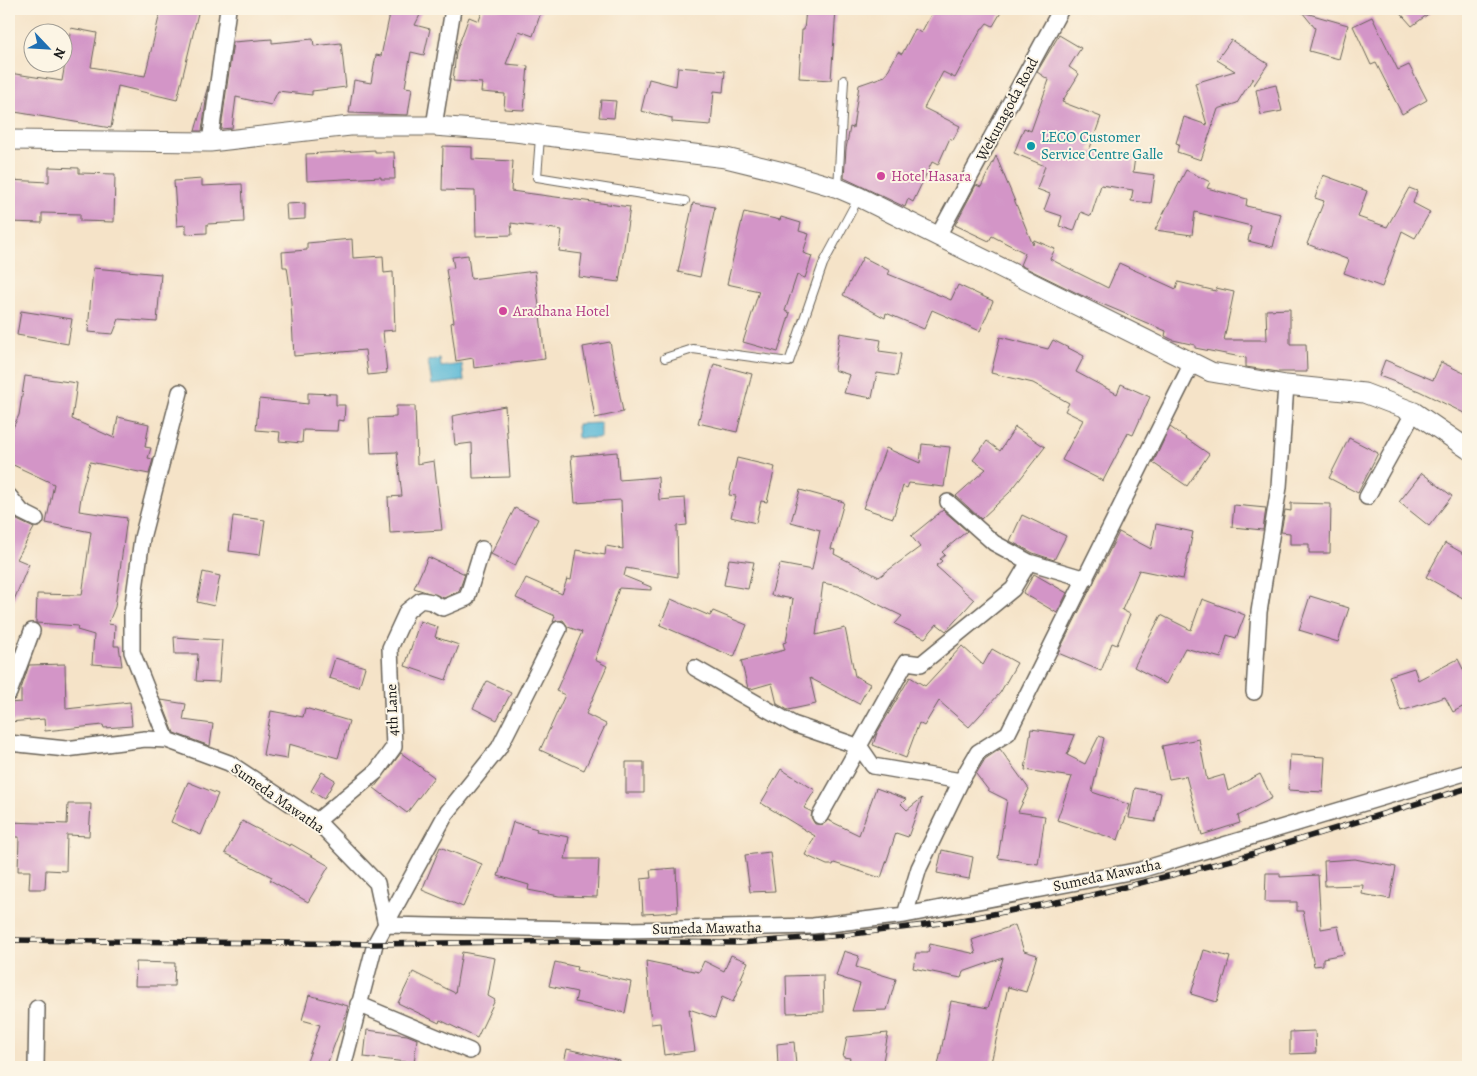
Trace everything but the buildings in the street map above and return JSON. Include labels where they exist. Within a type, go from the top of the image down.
[{"type":"street","points":[[210,142],[228,9]]},
{"type":"street","points":[[434,126],[452,9]]},
{"type":"street","name":"Wekunagoda Road","points":[[938,236],[1061,9]]},
{"type":"street","points":[[9,140],[210,142],[350,126],[434,126],[515,132],[540,137],[726,158],[838,188],[859,196],[1211,372],[1286,385],[1364,393],[1414,412],[1468,450]]},
{"type":"street","points":[[905,914],[919,868],[961,781],[978,752],[1008,734],[1086,579],[1116,512],[1192,363]]},
{"type":"street","points":[[1254,692],[1259,612],[1279,487],[1286,385]]},
{"type":"street","points":[[167,740],[132,652],[132,611],[142,538],[180,392]]},
{"type":"street","points":[[1367,497],[1414,412]]},
{"type":"street","points":[[9,496],[22,512],[36,519]]},
{"type":"street","points":[[948,502],[994,543],[1029,562],[1086,579]]},
{"type":"street","name":"4th Lane","points":[[317,821],[376,772],[394,747],[390,648],[406,611],[421,600],[432,602],[443,608],[467,598],[482,549]]},
{"type":"street","points":[[820,816],[860,748],[906,662],[921,664],[960,633],[1013,589],[1029,562]]},
{"type":"street","points":[[343,1067],[375,944],[446,814],[499,748],[559,629]]},
{"type":"street","points":[[9,693],[32,632]]},
{"type":"street","points":[[695,668],[793,724],[860,748],[873,766],[961,781]]},
{"type":"street","name":"Sumeda Mawatha","points":[[9,743],[66,748],[145,738],[167,740],[229,763],[317,821],[377,883],[386,925],[629,930],[813,926],[905,914],[1140,870],[1468,772]]},
{"type":"street","points":[[358,1004],[470,1051]]},
{"type":"street","points":[[36,1067],[38,1008]]},
{"type":"lane","points":[[838,188],[844,80]]},
{"type":"lane","points":[[540,137],[537,177],[685,201]]},
{"type":"lane","points":[[665,358],[692,349],[788,362],[823,264],[859,196]]},
{"type":"water","points":[[440,359],[441,367],[462,364],[464,381],[432,385],[428,361]]},
{"type":"water","points":[[601,423],[601,438],[578,438],[577,424]]},
{"type":"railway","points":[[9,940],[375,944],[580,941],[740,943],[845,935],[956,921],[1088,896],[1232,860],[1468,788]]},
{"type":"place","name":"LECO Customer Service Centre Galle","points":[[1031,146]]},
{"type":"place","name":"Hotel Hasara","points":[[881,176]]},
{"type":"place","name":"Aradhana Hotel","points":[[503,311]]}]
